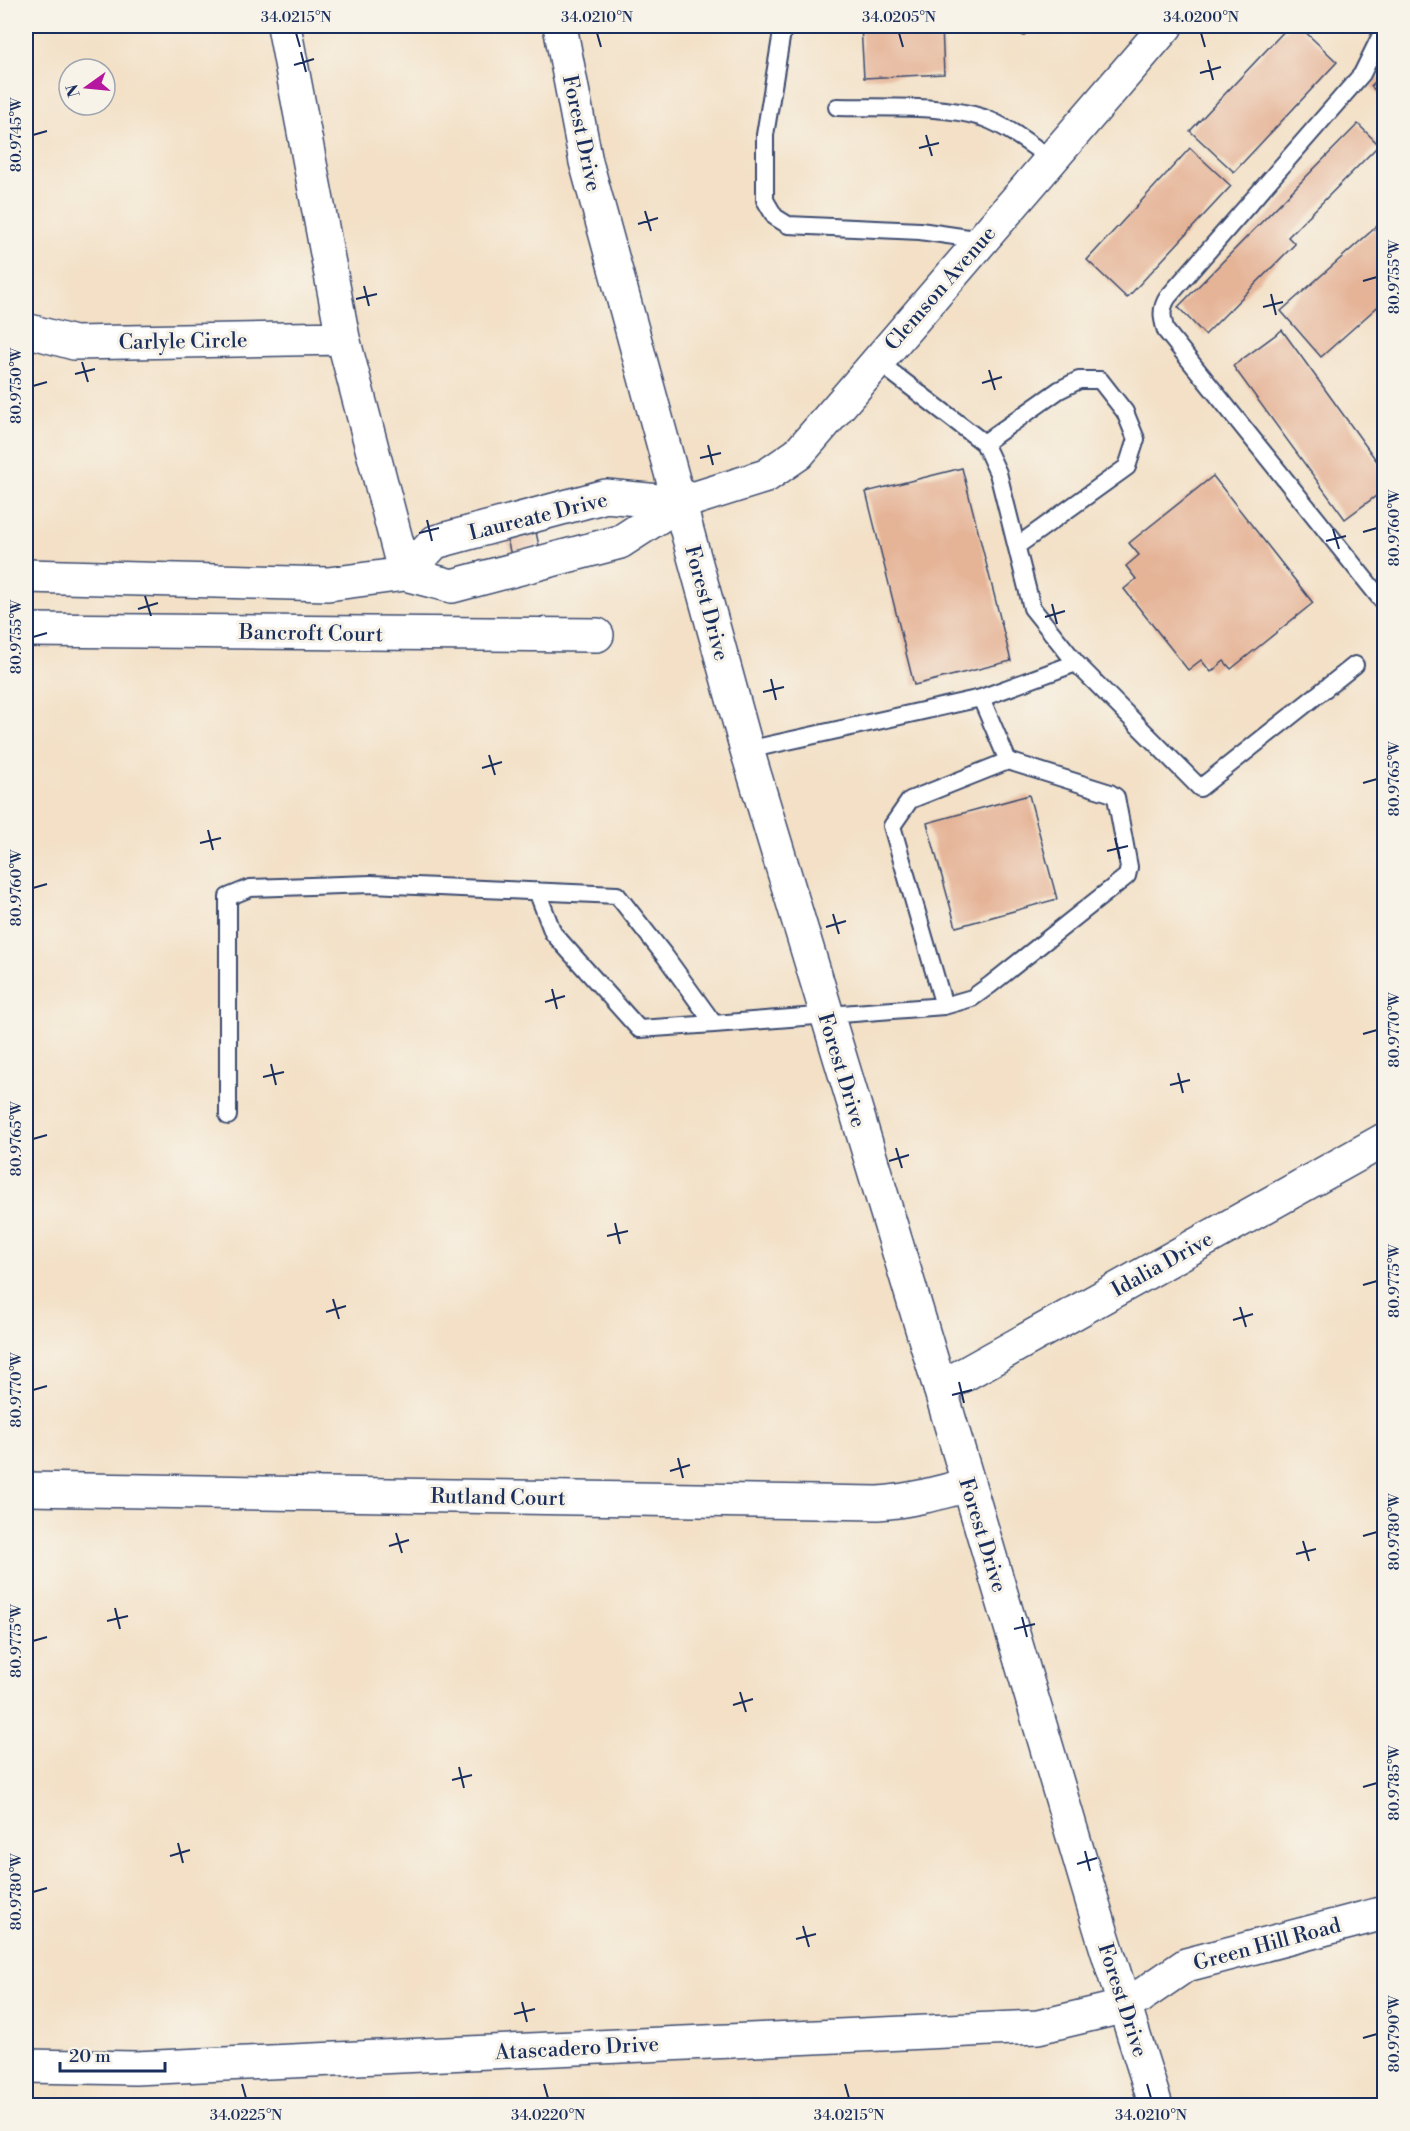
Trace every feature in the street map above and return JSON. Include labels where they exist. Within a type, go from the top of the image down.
[{"type":"street","points":[[284,26],[343,338],[405,574]]},
{"type":"street","name":"Forest Drive","points":[[560,26],[586,162],[747,750],[1102,1934],[1156,2106]]},
{"type":"street","name":"Clemson Avenue","points":[[680,503],[766,476],[798,453],[1166,26]]},
{"type":"street","name":"Carlyle Circle","points":[[26,330],[74,343],[343,338]]},
{"type":"street","name":"Laureate Drive","points":[[405,574],[435,542],[606,496],[680,503]]},
{"type":"street","points":[[26,576],[328,584],[405,574],[452,586],[620,542],[680,503]]},
{"type":"street","name":"Bancroft Court","points":[[26,630],[597,635]]},
{"type":"street","name":"Idalia Drive","points":[[940,1388],[1384,1140]]},
{"type":"street","name":"Rutland Court","points":[[26,1489],[878,1503],[922,1498],[968,1485]]},
{"type":"street","name":"Green Hill Road","points":[[1126,2006],[1186,1965],[1384,1913]]},
{"type":"street","name":"Atascadero Drive","points":[[26,2066],[147,2067],[1038,2027],[1126,2006]]},
{"type":"lane","points":[[783,26],[765,135],[765,200],[775,217],[788,225],[920,231],[982,240]]},
{"type":"lane","points":[[1380,26],[1384,29],[1362,74],[1168,297],[1163,304],[1161,316],[1167,331],[1384,603]]},
{"type":"lane","points":[[837,107],[953,110],[985,119],[1013,133],[1051,159]]},
{"type":"lane","points":[[877,361],[984,443],[998,473],[1032,608],[1076,663],[1200,788],[1355,665]]},
{"type":"lane","points":[[984,443],[1059,390],[1079,380],[1100,380],[1125,412],[1136,439],[1127,467],[1017,546]]},
{"type":"lane","points":[[747,750],[981,698],[1076,663]]},
{"type":"lane","points":[[981,698],[1008,761]]},
{"type":"lane","points":[[537,891],[553,933],[639,1029],[880,1013],[944,1006],[972,998],[1127,876],[1129,870],[1116,797],[1110,793],[1008,761],[910,800],[892,826],[944,1006]]},
{"type":"lane","points":[[228,1116],[228,897],[250,888],[371,884],[617,895],[714,1024]]},
{"type":"building","points":[[861,26],[942,26],[944,74],[864,78]]},
{"type":"building","points":[[1007,26],[1030,26],[1024,36]]},
{"type":"building","points":[[1289,26],[1299,26],[1337,62],[1234,172],[1190,131]]},
{"type":"building","points":[[1384,73],[1384,100],[1371,86]]},
{"type":"building","points":[[1358,124],[1379,145],[1288,237],[1295,244],[1205,335],[1178,307]]},
{"type":"building","points":[[1190,148],[1231,186],[1127,298],[1087,260]]},
{"type":"building","points":[[1384,220],[1384,301],[1321,357],[1281,311]]},
{"type":"building","points":[[1282,330],[1384,471],[1384,490],[1345,519],[1233,366]]},
{"type":"building","points":[[962,468],[1011,661],[914,685],[866,492]]},
{"type":"building","points":[[1213,476],[1313,603],[1231,669],[1224,661],[1211,672],[1201,660],[1188,670],[1124,589],[1136,579],[1126,566],[1139,555],[1129,543]]},
{"type":"building","points":[[535,528],[540,550],[511,556],[506,534]]},
{"type":"building","points":[[1029,795],[1057,899],[956,927],[927,823]]}]
